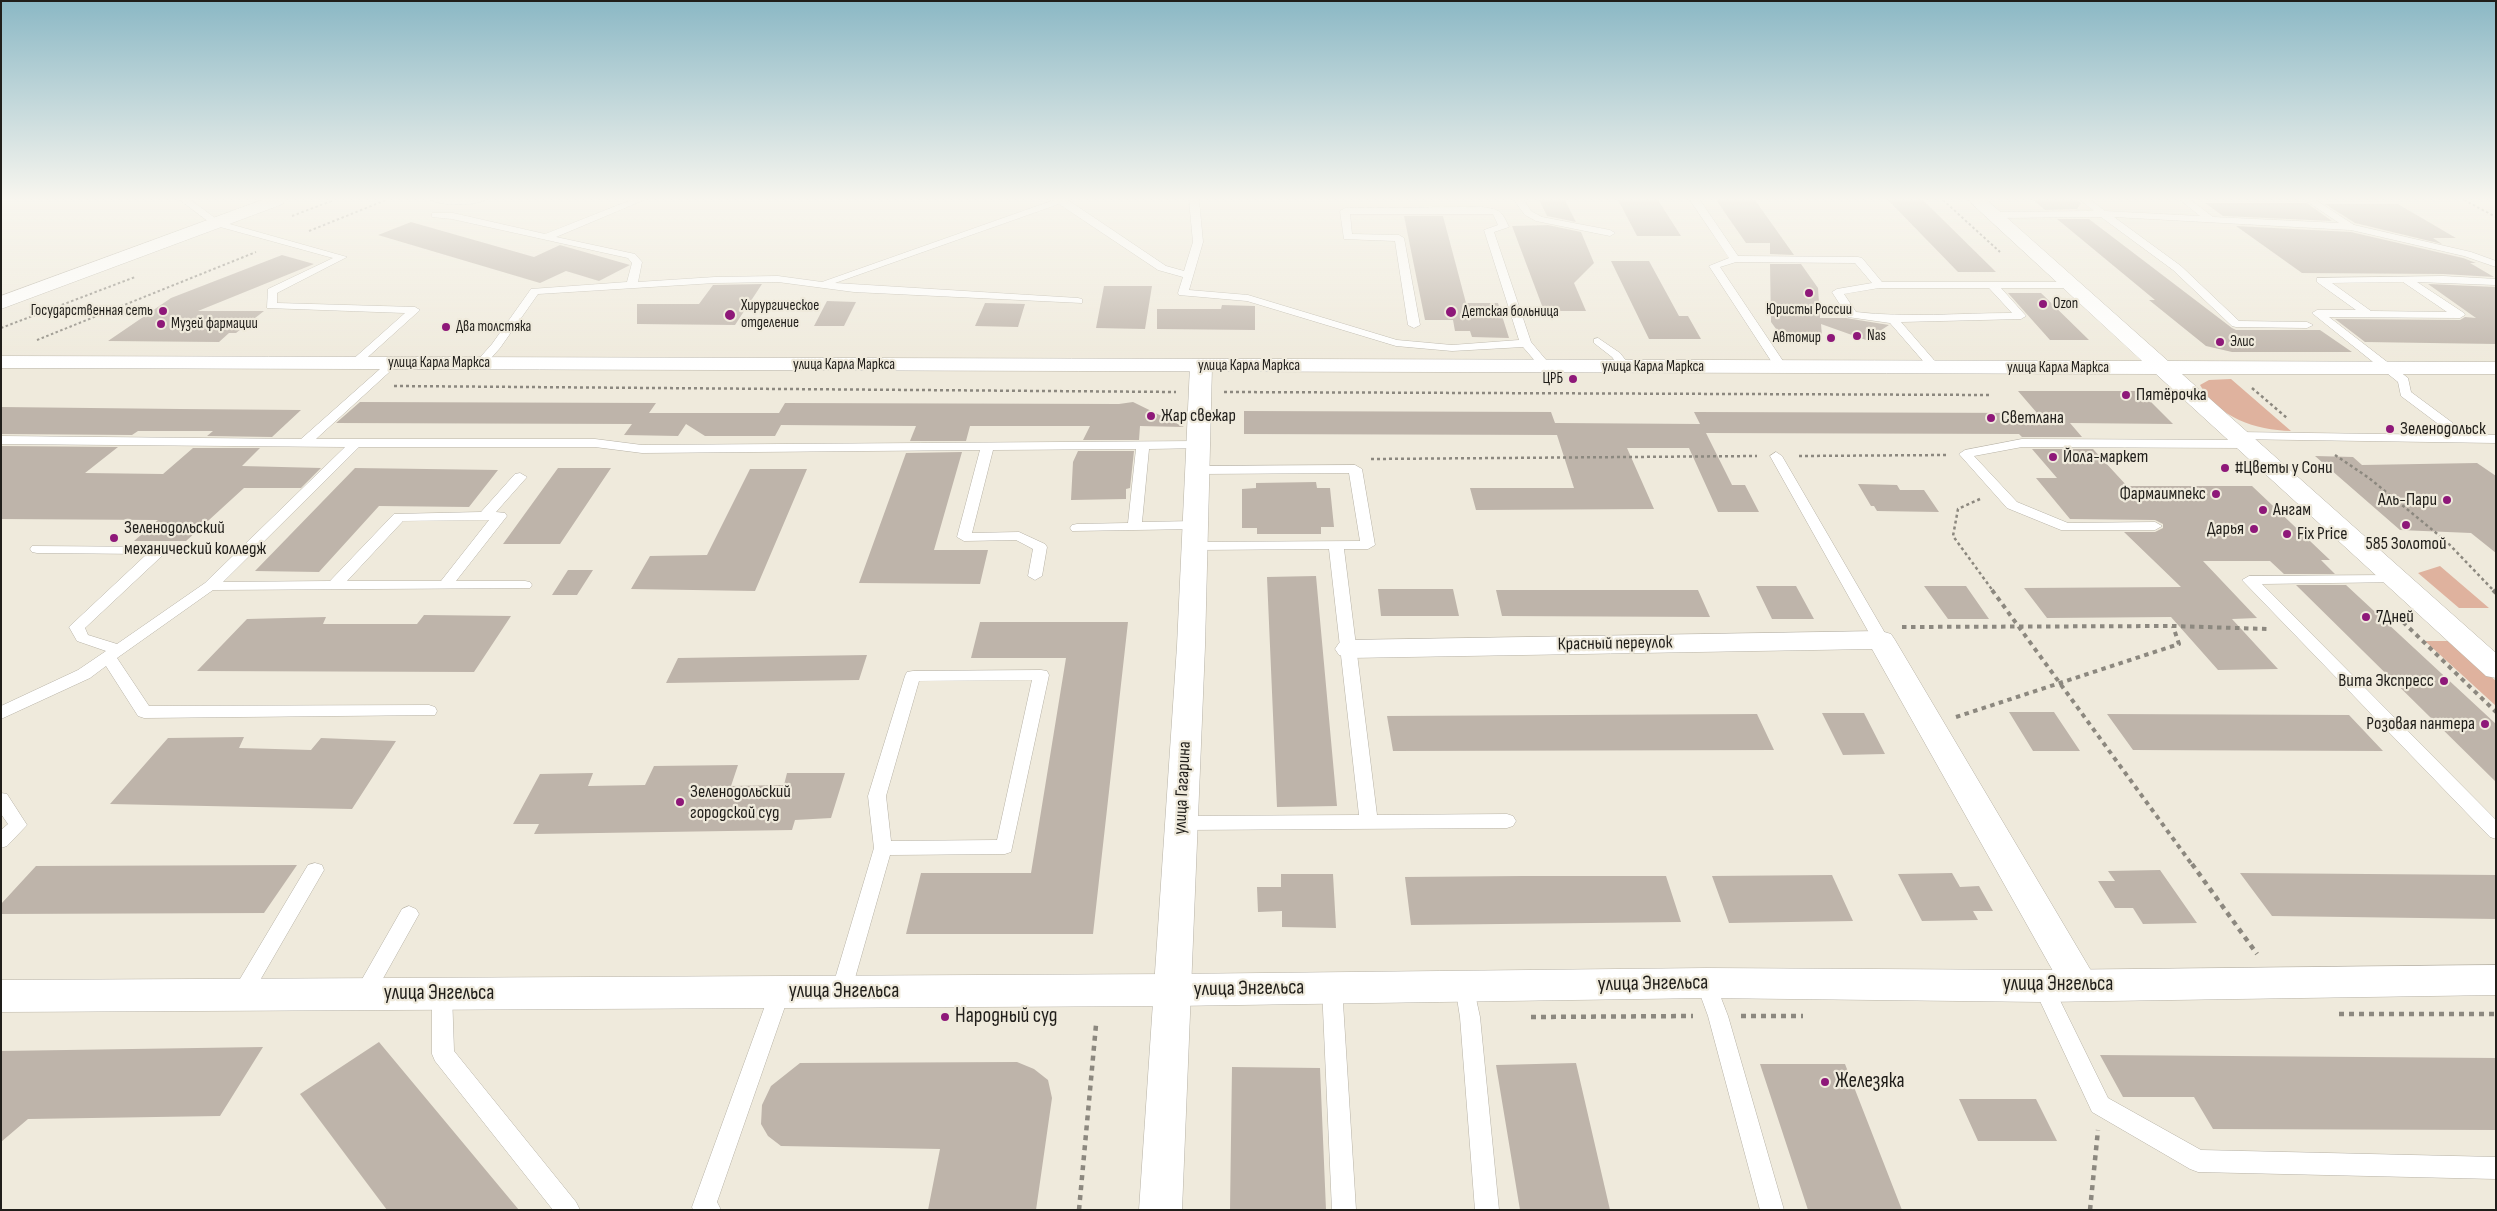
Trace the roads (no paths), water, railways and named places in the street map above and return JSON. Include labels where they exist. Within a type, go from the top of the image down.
[{"type":"street","points":[[1,303],[126,257]]},
{"type":"street","points":[[2040,257],[2496,670]]},
{"type":"street","name":"улица Карла Маркса","points":[[1,362],[480,364],[1201,379],[1546,367],[2496,368]]},
{"type":"street","name":"улица Гагарина","points":[[1160,1210],[1173,990],[1201,379]]},
{"type":"street","points":[[1881,640],[2080,985]]},
{"type":"street","name":"Красный переулок","points":[[1349,648],[1881,640]]},
{"type":"street","name":"улица Энгельса","points":[[1,996],[1173,990],[1706,984],[2043,986],[2496,980]]},
{"type":"lane","points":[[337,257],[342,258],[272,291],[271,306],[415,310],[355,363]]},
{"type":"lane","points":[[632,257],[637,262],[632,285]]},
{"type":"lane","points":[[824,284],[902,257]]},
{"type":"lane","points":[[1145,257],[1162,268],[1188,275]]},
{"type":"lane","points":[[1194,257],[1184,293],[1248,298],[1396,343],[1452,348],[1526,343]]},
{"type":"lane","points":[[1402,257],[1414,325]]},
{"type":"lane","points":[[1498,257],[1526,343],[1546,367]]},
{"type":"lane","points":[[2161,257],[2177,268],[2236,324],[2307,325]]},
{"type":"lane","points":[[2474,257],[2496,264]]},
{"type":"lane","points":[[1781,367],[1714,266],[1735,259],[1858,260],[1879,285]]},
{"type":"lane","points":[[480,364],[496,346],[535,292],[714,280],[778,279],[854,289],[1078,301]]},
{"type":"lane","points":[[2368,314],[2321,280],[2496,282]]},
{"type":"lane","points":[[2406,280],[2460,316],[2317,313],[2375,356],[2404,381],[2405,393],[2465,438]]},
{"type":"lane","points":[[1992,285],[2021,316],[1921,317],[1893,320],[1852,315],[1837,292],[1879,285],[1992,285],[2071,285]]},
{"type":"lane","points":[[1893,320],[1934,368]]},
{"type":"lane","points":[[1598,341],[1616,355],[1625,367]]},
{"type":"lane","points":[[304,443],[394,363]]},
{"type":"lane","points":[[2155,526],[2066,527],[2012,505],[1965,454],[2022,443],[2241,440],[2307,435],[2496,438]]},
{"type":"lane","points":[[1,440],[356,444],[595,443],[642,449],[1143,446],[1198,458],[1355,469],[1368,545],[1336,545],[1195,535],[1135,526],[1077,528]]},
{"type":"lane","points":[[1,713],[84,674],[210,586],[356,444]]},
{"type":"lane","points":[[1135,526],[1143,446]]},
{"type":"lane","points":[[987,447],[964,537],[1019,536],[1040,547],[1035,576]]},
{"type":"lane","points":[[1776,456],[1881,640]]},
{"type":"lane","points":[[486,516],[520,477]]},
{"type":"lane","points":[[334,586],[399,517],[500,516],[445,585]]},
{"type":"lane","points":[[1336,545],[1369,822]]},
{"type":"lane","points":[[37,549],[160,550],[78,627],[82,638],[113,654],[144,712],[428,711]]},
{"type":"lane","points":[[2395,579],[2249,580],[2496,832]]},
{"type":"lane","points":[[210,586],[525,585]]},
{"type":"lane","points":[[841,992],[883,848],[877,796],[913,676],[1041,675],[1004,847],[883,848]]},
{"type":"lane","points":[[1,798],[18,824],[1,841]]},
{"type":"lane","points":[[1181,822],[1507,821]]},
{"type":"lane","points":[[241,995],[315,870]]},
{"type":"lane","points":[[364,994],[409,914]]},
{"type":"lane","points":[[1706,984],[1718,1016],[1772,1210]]},
{"type":"lane","points":[[1465,986],[1470,1017],[1486,1210]]},
{"type":"lane","points":[[2043,986],[2100,1105],[2198,1161],[2496,1168]]},
{"type":"lane","points":[[1332,987],[1344,1210]]},
{"type":"lane","points":[[709,1210],[704,1207],[780,992]]},
{"type":"lane","points":[[442,994],[443,1054],[568,1210]]},
{"type":"place","name":"Юристы России","points":[[1809,293]]},
{"type":"place","name":"Ozon","points":[[2043,304]]},
{"type":"place","name":"Государственная сеть","points":[[163,311]]},
{"type":"place","name":"Детская больница","points":[[1451,312]]},
{"type":"place","name":"Хирургическое отделение","points":[[730,315]]},
{"type":"place","name":"Музей фармации","points":[[161,324]]},
{"type":"place","name":"Два толстяка","points":[[446,327]]},
{"type":"place","name":"Nas","points":[[1857,336]]},
{"type":"place","name":"Автомир","points":[[1831,338]]},
{"type":"place","name":"Элис","points":[[2220,342]]},
{"type":"place","name":"ЦРБ","points":[[1573,379]]},
{"type":"place","name":"Пятёрочка","points":[[2126,395]]},
{"type":"place","name":"Жар свежар","points":[[1151,416]]},
{"type":"place","name":"Светлана","points":[[1991,418]]},
{"type":"place","name":"Зеленодольск","points":[[2390,429]]},
{"type":"place","name":"Йола-маркет","points":[[2053,457]]},
{"type":"place","name":"#Цветы у Сони","points":[[2225,468]]},
{"type":"place","name":"Фармаимпекс","points":[[2216,494]]},
{"type":"place","name":"Аль-Пари","points":[[2447,500]]},
{"type":"place","name":"Ангам","points":[[2263,510]]},
{"type":"place","name":"585 Золотой","points":[[2406,525]]},
{"type":"place","name":"Дарья","points":[[2254,529]]},
{"type":"place","name":"Fix Price","points":[[2287,534]]},
{"type":"place","name":"Зеленодольский механический колледж","points":[[114,538]]},
{"type":"place","name":"7Дней","points":[[2366,617]]},
{"type":"place","name":"Вита Экспресс","points":[[2444,681]]},
{"type":"place","name":"Розовая пантера","points":[[2485,724]]},
{"type":"place","name":"Зеленодольский городской суд","points":[[680,802]]},
{"type":"place","name":"Народный суд","points":[[945,1017]]},
{"type":"place","name":"Железяка","points":[[1825,1082]]}]
